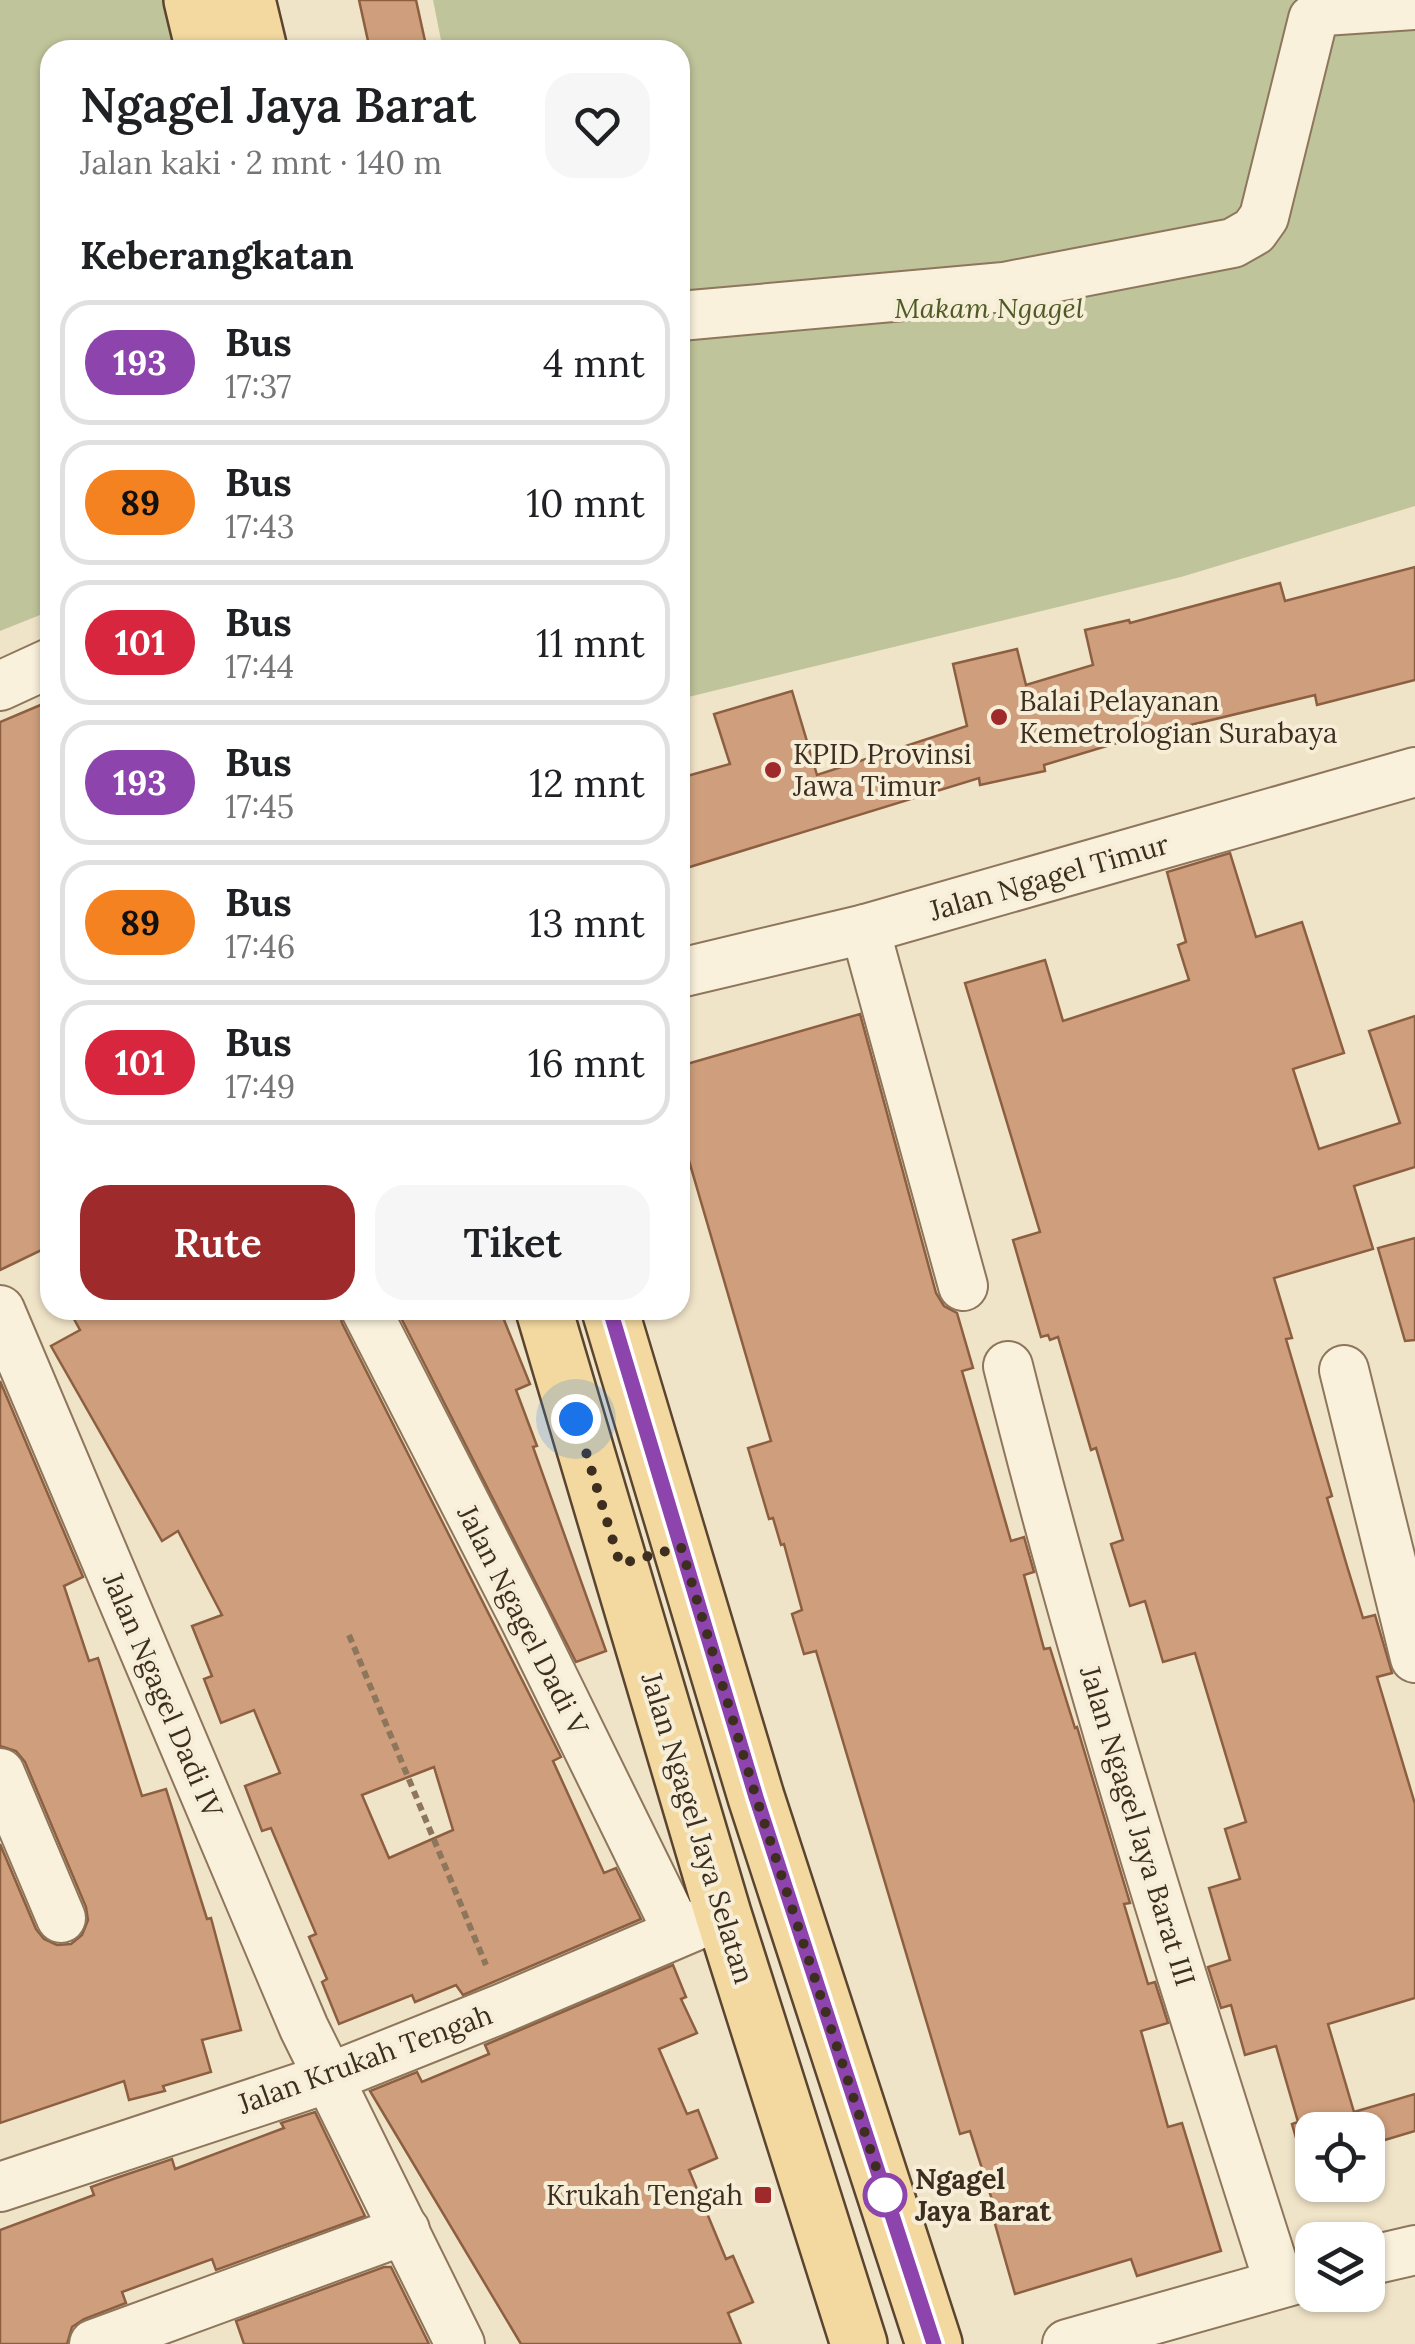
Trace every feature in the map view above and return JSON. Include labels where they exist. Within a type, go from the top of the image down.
[{"type":"main road","points":[[192,0],[202,40]]},
{"type":"main road","points":[[246,0],[256,40]]},
{"type":"main road","name":"Jalan Ngagel Jaya Selatan","points":[[547,1320],[620,1564],[701,1923],[859,2344]]},
{"type":"main road","points":[[613,1320],[756,1797],[934,2344]]},
{"type":"main road","points":[[620,1564],[681,1547]]},
{"type":"street","points":[[690,315],[1004,287],[1233,243],[1254,231],[1264,217],[1313,19],[1324,11],[1415,5]]},
{"type":"street","points":[[0,686],[40,668]]},
{"type":"street","name":"Jalan Ngagel Timur","points":[[690,971],[865,929],[1415,772]]},
{"type":"street","points":[[865,929],[962,1286]]},
{"type":"street","name":"Jalan Ngagel Dadi IV","points":[[0,1310],[326,2079],[460,2344]]},
{"type":"street","name":"Jalan Ngagel Dadi V","points":[[371,1320],[524,1618],[701,1923]]},
{"type":"street","name":"Jalan Ngagel Jaya Barat III","points":[[1008,1366],[1028,1450],[1149,1868],[1295,2276]]},
{"type":"street","points":[[1344,1370],[1415,1658]]},
{"type":"street","points":[[0,1773],[61,1918]]},
{"type":"street","name":"Jalan Krukah Tengah","points":[[0,2187],[326,2079],[701,1923]]},
{"type":"street","points":[[94,2344],[405,2230]]},
{"type":"street","points":[[1385,2257],[1415,2250]]},
{"type":"street","points":[[1067,2344],[1295,2279]]},
{"type":"path","points":[[349,1635],[503,2008]]},
{"type":"green space","points":[[0,0],[171,0],[177,40],[40,40],[40,615],[0,631]]},
{"type":"green space","name":"Makam Ngagel","points":[[433,0],[1415,0],[1415,506],[1181,577],[690,697],[690,40],[441,40]]},
{"type":"building","points":[[359,0],[416,0],[425,40],[368,40]]},
{"type":"building","points":[[1415,567],[1415,680],[1317,705],[1315,695],[1120,742],[1044,765],[1045,771],[980,785],[979,778],[690,867],[690,775],[730,764],[714,714],[792,691],[817,775],[967,726],[953,664],[1017,649],[1026,685],[1093,665],[1085,630],[1129,620],[1130,623],[1280,583],[1285,601]]},
{"type":"building","points":[[40,705],[40,1251],[0,1270],[0,722]]},
{"type":"building","points":[[1230,853],[1256,937],[1302,922],[1344,1053],[1293,1069],[1319,1149],[1400,1123],[1369,1031],[1415,1016],[1415,1167],[1354,1186],[1373,1249],[1274,1278],[1292,1338],[1286,1339],[1332,1496],[1327,1498],[1347,1566],[1363,1618],[1375,1615],[1392,1673],[1377,1677],[1415,1804],[1415,1998],[1328,2024],[1354,2112],[1295,2112],[1276,2046],[1245,2055],[1231,2005],[1221,2008],[1208,1967],[1230,1960],[1209,1888],[1240,1879],[1225,1829],[1246,1822],[1195,1653],[1163,1662],[1145,1601],[1130,1606],[1111,1544],[1123,1540],[1096,1448],[1091,1450],[1058,1337],[1041,1337],[1013,1240],[1040,1232],[965,983],[1045,960],[1063,1021],[1189,980],[1178,945],[1186,942],[1167,872]]},
{"type":"building","points":[[860,1014],[936,1293],[944,1306],[957,1313],[973,1368],[962,1371],[1011,1541],[1024,1537],[1034,1572],[1024,1575],[1044,1649],[1050,1648],[1077,1727],[1130,1903],[1124,1904],[1148,1984],[1155,1982],[1168,2023],[1141,2031],[1168,2127],[1182,2123],[1221,2251],[1137,2276],[1131,2259],[1015,2294],[991,2210],[995,2209],[970,2131],[960,2134],[816,1651],[804,1654],[792,1614],[802,1610],[784,1544],[781,1545],[773,1518],[769,1519],[748,1448],[771,1441],[690,1164],[690,1063]]},
{"type":"building","points":[[1415,1238],[1415,1340],[1405,1341],[1378,1248]]},
{"type":"building","points":[[74,1320],[341,1320],[561,1757],[553,1761],[604,1873],[616,1868],[641,1919],[463,1995],[456,1985],[415,2002],[412,1995],[339,2024],[322,1982],[327,1979],[309,1937],[316,1934],[271,1828],[262,1831],[245,1786],[280,1773],[254,1710],[221,1723],[204,1679],[212,1676],[192,1626],[222,1615],[178,1531],[162,1541],[51,1346],[80,1330]],"holes":[[[434,1767],[453,1830],[389,1858],[362,1795]]]},
{"type":"building","points":[[402,1320],[504,1320],[530,1384],[516,1390],[537,1446],[533,1447],[606,1651],[576,1662]]},
{"type":"building","points":[[0,1381],[83,1577],[64,1586],[89,1661],[98,1658],[142,1796],[166,1789],[207,1919],[211,1918],[241,2030],[202,2040],[211,2072],[163,2086],[165,2091],[129,2100],[124,2081],[0,2123],[0,1844],[36,1929],[44,1939],[57,1945],[71,1944],[82,1935],[88,1920],[25,1762],[16,1751],[0,1746]]},
{"type":"building","points":[[673,1965],[686,1997],[681,1999],[697,2033],[659,2049],[687,2114],[698,2110],[717,2158],[689,2170],[726,2259],[733,2256],[753,2302],[728,2313],[741,2344],[521,2344],[370,2091],[417,2072],[422,2082],[489,2054],[485,2045]]},
{"type":"building","points":[[1415,2094],[1415,2131],[1385,2140],[1385,2112],[1354,2112]]},
{"type":"building","points":[[315,2112],[365,2216],[216,2270],[212,2259],[122,2292],[126,2303],[72,2327],[67,2344],[0,2344],[0,2230],[94,2195],[91,2187],[172,2159],[175,2169],[284,2128],[281,2123]]},
{"type":"building","points":[[391,2267],[429,2344],[244,2344],[236,2321]]},
{"type":"bus line","name":"193","points":[[613,1320],[756,1797],[934,2344]]},
{"type":"place","name":"Balai Pelayanan Kemetrologian Surabaya","points":[[999,717]]},
{"type":"place","name":"KPID Provinsi Jawa Timur","points":[[773,770]]},
{"type":"place","name":"Krukah Tengah","points":[[763,2195]]},
{"type":"place","name":"Ngagel Jaya Barat","points":[[885,2195]]},
{"type":"route","points":[[576,1419],[620,1564],[681,1547],[756,1797],[886,2198],[885,2195]]}]
